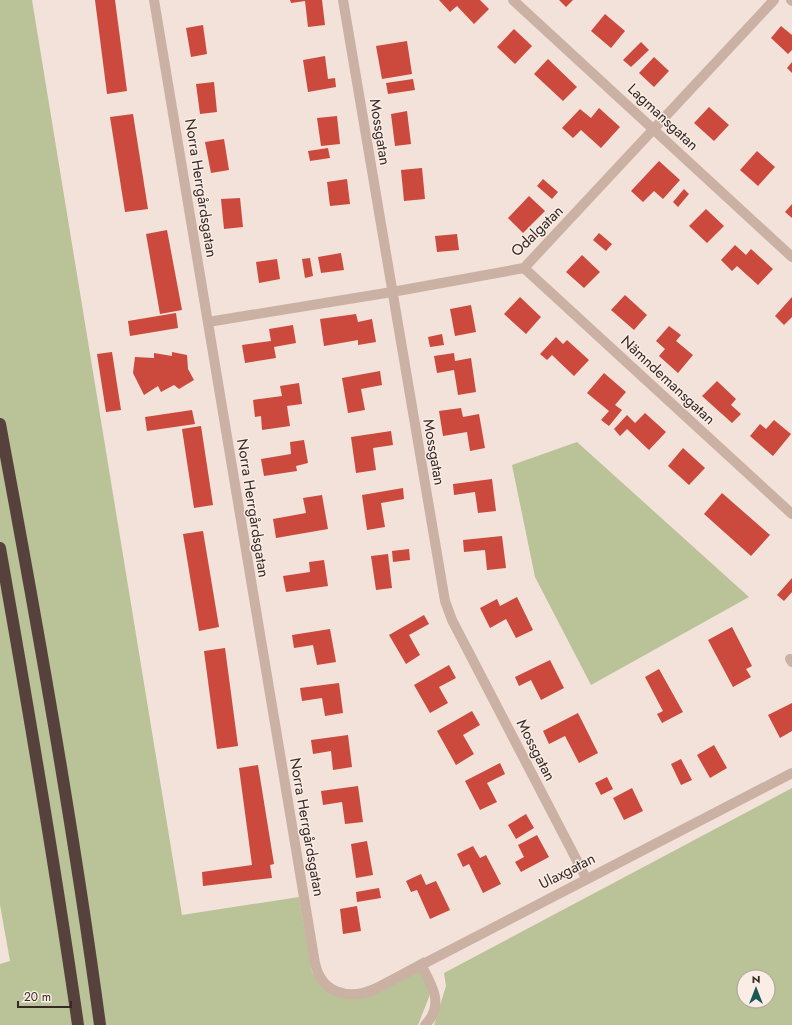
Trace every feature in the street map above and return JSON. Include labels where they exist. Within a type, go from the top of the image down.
[{"type":"highway","points":[[0,424],[53,719],[89,940],[100,1025]]},
{"type":"highway","points":[[0,548],[32,728],[78,1025]]},
{"type":"street","name":"Norra Herrgårdsgatan","points":[[154,0],[314,963],[320,978],[328,986],[337,991],[356,995]]},
{"type":"street","name":"Mossgatan","points":[[343,0],[448,612],[586,878]]},
{"type":"street","name":"Lagmansgatan","points":[[514,0],[792,257]]},
{"type":"street","name":"Odalgatan","points":[[208,322],[392,292],[524,268],[655,130],[774,0]]},
{"type":"street","name":"Nämndemansgatan","points":[[524,268],[792,514]]},
{"type":"street","name":"Ulaxgatan","points":[[356,995],[373,990],[792,772]]},
{"type":"street","points":[[421,965],[435,992],[436,1000],[433,1014],[425,1025]]},
{"type":"green space","points":[[0,0],[32,0],[182,915],[299,897],[312,972],[323,988],[344,995],[376,983],[424,957],[432,977],[429,997],[418,1025],[0,1025],[0,964],[10,961],[0,905]]},
{"type":"green space","points":[[577,442],[749,597],[591,685],[535,577],[512,465]]},
{"type":"green space","points":[[792,788],[792,1025],[434,1025],[446,986],[444,973]]},
{"type":"building","points":[[95,0],[115,0],[127,91],[107,94]]},
{"type":"building","points":[[290,0],[322,0],[325,25],[308,27],[305,1],[291,3]]},
{"type":"building","points":[[439,0],[480,0],[489,9],[474,24],[457,6],[450,12]]},
{"type":"building","points":[[559,0],[573,0],[566,7]]},
{"type":"building","points":[[605,14],[625,31],[611,48],[591,31]]},
{"type":"building","points":[[203,25],[207,54],[191,57],[186,28]]},
{"type":"building","points":[[781,26],[792,35],[792,50],[788,54],[771,38]]},
{"type":"building","points":[[514,29],[532,46],[515,64],[497,47]]},
{"type":"building","points":[[407,41],[412,74],[382,79],[376,46]]},
{"type":"building","points":[[641,42],[649,50],[631,67],[623,60]]},
{"type":"building","points":[[325,56],[328,79],[335,78],[336,87],[308,92],[303,60]]},
{"type":"building","points":[[654,57],[669,71],[654,87],[639,73]]},
{"type":"building","points":[[548,59],[577,87],[563,101],[534,74]]},
{"type":"building","points":[[792,62],[792,73],[787,68]]},
{"type":"building","points":[[413,79],[415,90],[388,94],[386,83]]},
{"type":"building","points":[[214,82],[217,112],[200,114],[196,84]]},
{"type":"building","points":[[709,107],[729,125],[714,141],[694,123]]},
{"type":"building","points":[[599,108],[620,127],[601,148],[581,130],[573,138],[562,128],[580,109],[591,118]]},
{"type":"building","points":[[407,111],[411,144],[395,146],[391,114]]},
{"type":"building","points":[[133,114],[148,209],[125,212],[110,117]]},
{"type":"building","points":[[337,116],[340,144],[321,146],[317,118]]},
{"type":"building","points":[[224,139],[229,170],[211,173],[205,142]]},
{"type":"building","points":[[328,148],[330,158],[310,161],[308,151]]},
{"type":"building","points":[[757,151],[775,167],[758,186],[740,170]]},
{"type":"building","points":[[659,161],[680,180],[663,199],[654,191],[643,202],[631,191]]},
{"type":"building","points":[[422,168],[425,199],[404,201],[401,170]]},
{"type":"building","points":[[347,179],[350,204],[330,206],[327,182]]},
{"type":"building","points":[[543,179],[558,192],[552,199],[537,186]]},
{"type":"building","points":[[684,189],[689,194],[678,207],[673,202]]},
{"type":"building","points":[[529,196],[545,211],[523,233],[508,218]]},
{"type":"building","points":[[240,198],[243,227],[224,229],[221,199]]},
{"type":"building","points":[[792,204],[792,218],[785,212]]},
{"type":"building","points":[[706,209],[724,226],[707,243],[689,226]]},
{"type":"building","points":[[167,230],[182,310],[160,314],[146,234]]},
{"type":"building","points":[[599,233],[612,244],[606,251],[593,240]]},
{"type":"building","points":[[457,234],[459,250],[437,252],[435,236]]},
{"type":"building","points":[[735,245],[746,255],[751,249],[773,269],[758,285],[737,266],[732,271],[721,260]]},
{"type":"building","points":[[341,253],[344,270],[321,273],[318,257]]},
{"type":"building","points":[[582,255],[600,272],[584,288],[566,272]]},
{"type":"building","points":[[310,258],[313,276],[305,278],[302,259]]},
{"type":"building","points":[[277,259],[280,279],[259,283],[256,262]]},
{"type":"building","points":[[625,295],[647,315],[634,330],[611,310]]},
{"type":"building","points":[[520,297],[541,317],[526,334],[504,314]]},
{"type":"building","points":[[792,297],[792,317],[784,325],[775,316]]},
{"type":"building","points":[[471,305],[476,332],[455,336],[450,309]]},
{"type":"building","points":[[176,313],[178,328],[130,336],[128,321]]},
{"type":"building","points":[[356,314],[358,322],[372,319],[376,342],[358,345],[358,340],[324,346],[320,319]]},
{"type":"building","points":[[293,325],[296,343],[274,347],[276,358],[245,363],[242,345],[271,341],[269,329]]},
{"type":"building","points":[[669,326],[681,335],[676,341],[693,355],[678,373],[659,356],[665,349],[656,341]]},
{"type":"building","points":[[442,334],[444,345],[430,347],[428,337]]},
{"type":"building","points":[[556,337],[563,344],[567,340],[589,360],[574,376],[552,355],[547,360],[540,354]]},
{"type":"building","points":[[112,352],[121,410],[106,412],[97,354]]},
{"type":"building","points":[[172,352],[187,355],[188,369],[194,380],[179,389],[174,385],[161,392],[158,386],[144,395],[133,373],[135,357],[154,358],[154,353],[172,356]]},
{"type":"building","points":[[454,353],[455,361],[471,358],[476,392],[458,395],[454,370],[437,373],[434,356]]},
{"type":"building","points":[[380,371],[382,385],[361,389],[365,410],[348,413],[342,378]]},
{"type":"building","points":[[604,373],[626,392],[615,405],[622,410],[609,426],[601,420],[609,411],[587,393]]},
{"type":"building","points":[[717,381],[736,399],[731,405],[741,414],[732,423],[702,396]]},
{"type":"building","points":[[299,383],[302,404],[287,406],[290,426],[262,430],[261,416],[255,417],[253,400],[282,396],[280,386]]},
{"type":"building","points":[[461,408],[463,417],[479,414],[485,448],[470,451],[467,432],[443,436],[439,411]]},
{"type":"building","points":[[192,410],[195,424],[147,431],[145,417]]},
{"type":"building","points":[[645,413],[666,432],[649,450],[627,429],[620,436],[614,429],[627,415],[635,423]]},
{"type":"building","points":[[774,420],[791,434],[773,456],[750,436],[760,424],[766,429]]},
{"type":"building","points":[[201,426],[213,505],[194,508],[182,429]]},
{"type":"building","points":[[391,431],[393,445],[373,448],[376,470],[356,473],[351,437]]},
{"type":"building","points":[[304,440],[308,463],[296,466],[297,471],[264,476],[261,459],[291,454],[290,442]]},
{"type":"building","points":[[683,448],[705,468],[689,485],[668,466]]},
{"type":"building","points":[[492,479],[496,511],[478,513],[475,492],[454,495],[453,484]]},
{"type":"building","points":[[403,488],[404,499],[381,503],[385,527],[367,530],[362,495]]},
{"type":"building","points":[[722,493],[770,535],[751,556],[704,514]]},
{"type":"building","points":[[322,495],[328,529],[276,538],[273,519],[306,513],[303,498]]},
{"type":"building","points":[[203,531],[219,627],[199,631],[183,534]]},
{"type":"building","points":[[502,536],[506,568],[487,570],[485,550],[464,552],[463,540]]},
{"type":"building","points":[[409,549],[410,560],[393,562],[392,551]]},
{"type":"building","points":[[388,554],[392,588],[376,590],[371,556]]},
{"type":"building","points":[[324,560],[328,586],[286,592],[283,576],[310,572],[309,562]]},
{"type":"building","points":[[792,578],[792,592],[784,601],[777,595]]},
{"type":"building","points":[[517,597],[533,630],[516,638],[506,619],[490,628],[480,608],[497,599],[500,606]]},
{"type":"building","points":[[424,615],[429,624],[409,635],[420,655],[406,664],[389,635]]},
{"type":"building","points":[[732,627],[752,666],[746,669],[751,677],[733,687],[708,640]]},
{"type":"building","points":[[330,629],[336,662],[317,665],[313,645],[294,648],[292,635]]},
{"type":"building","points":[[225,648],[238,746],[217,749],[204,651]]},
{"type":"building","points":[[550,660],[564,688],[541,700],[531,680],[519,686],[515,677]]},
{"type":"building","points":[[449,665],[456,678],[439,687],[448,703],[430,713],[414,685]]},
{"type":"building","points":[[659,669],[683,712],[662,723],[657,714],[663,711],[645,677]]},
{"type":"building","points":[[339,683],[343,713],[325,716],[322,698],[302,701],[300,688]]},
{"type":"building","points":[[792,703],[792,731],[780,738],[768,715]]},
{"type":"building","points":[[472,711],[480,725],[463,735],[474,754],[456,765],[437,731]]},
{"type":"building","points":[[578,713],[598,753],[579,763],[565,736],[549,744],[543,731]]},
{"type":"building","points":[[348,735],[352,767],[333,770],[331,751],[313,754],[311,740]]},
{"type":"building","points":[[714,745],[727,768],[710,778],[697,755]]},
{"type":"building","points":[[681,759],[692,780],[681,785],[671,764]]},
{"type":"building","points":[[500,763],[505,774],[487,783],[497,802],[480,810],[465,781]]},
{"type":"building","points":[[258,765],[274,864],[270,865],[272,878],[203,886],[202,872],[252,865],[239,768]]},
{"type":"building","points":[[607,777],[613,789],[601,795],[595,783]]},
{"type":"building","points":[[358,786],[363,822],[345,824],[342,802],[323,805],[321,791]]},
{"type":"building","points":[[632,788],[643,811],[624,820],[613,798]]},
{"type":"building","points":[[526,814],[534,828],[516,839],[508,825]]},
{"type":"building","points":[[537,835],[549,857],[521,872],[515,862],[524,857],[518,845]]},
{"type":"building","points":[[367,841],[373,875],[356,878],[351,844]]},
{"type":"building","points":[[473,846],[480,858],[486,855],[501,884],[483,893],[469,864],[463,867],[457,854]]},
{"type":"building","points":[[421,874],[426,885],[436,881],[450,910],[430,919],[417,890],[411,892],[406,881]]},
{"type":"building","points":[[379,888],[381,898],[357,902],[356,892]]},
{"type":"building","points":[[357,906],[361,931],[343,934],[340,909]]}]
